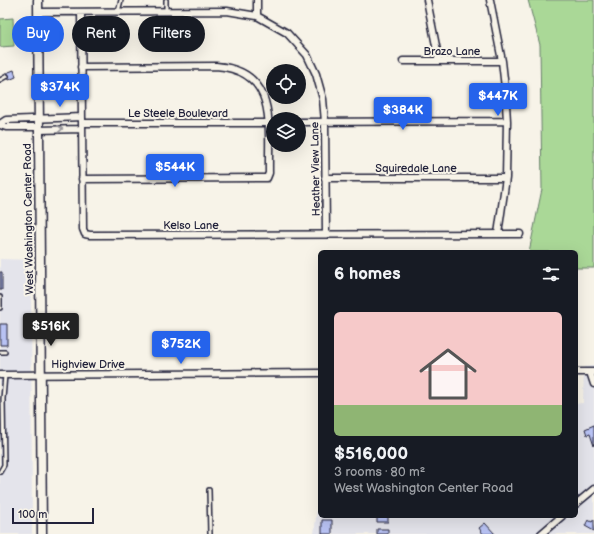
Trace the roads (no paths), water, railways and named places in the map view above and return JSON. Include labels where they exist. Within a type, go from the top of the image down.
[{"type":"main road","name":"West Washington Center Road","points":[[38,0],[42,534]]},
{"type":"street","points":[[257,0],[257,16]]},
{"type":"street","points":[[427,0],[439,61]]},
{"type":"street","points":[[490,0],[502,61],[507,121],[506,178],[498,234]]},
{"type":"street","name":"Heather View Lane","points":[[38,12],[227,11],[257,16],[287,33],[307,55],[316,74],[323,99],[325,122],[326,234]]},
{"type":"street","name":"Kelso Lane","points":[[81,12],[82,229],[85,234],[520,234]]},
{"type":"street","name":"Brazo Lane","points":[[403,62],[502,61]]},
{"type":"street","points":[[81,67],[230,67],[253,79],[262,90],[268,112]]},
{"type":"street","name":"Le Steele Boulevard","points":[[82,123],[38,128],[6,127],[0,124],[6,120],[38,118],[82,123],[266,123]]},
{"type":"street","points":[[306,122],[507,121]]},
{"type":"street","points":[[82,179],[267,178],[269,173],[270,152]]},
{"type":"street","name":"Squiredale Lane","points":[[325,178],[506,178]]},
{"type":"street","points":[[578,372],[592,372],[594,384]]},
{"type":"street","name":"Highview Drive","points":[[2,375],[318,373]]},
{"type":"street","points":[[578,502],[594,489]]},
{"type":"street","points":[[541,534],[560,518]]},
{"type":"lane","points":[[118,12],[121,0]]},
{"type":"lane","points":[[166,0],[166,11]]},
{"type":"lane","points":[[0,80],[7,76]]},
{"type":"lane","points":[[0,297],[0,308]]},
{"type":"lane","points":[[0,352],[5,352]]},
{"type":"lane","points":[[0,472],[4,465],[2,375]]},
{"type":"lane","points":[[209,490],[210,534]]}]
